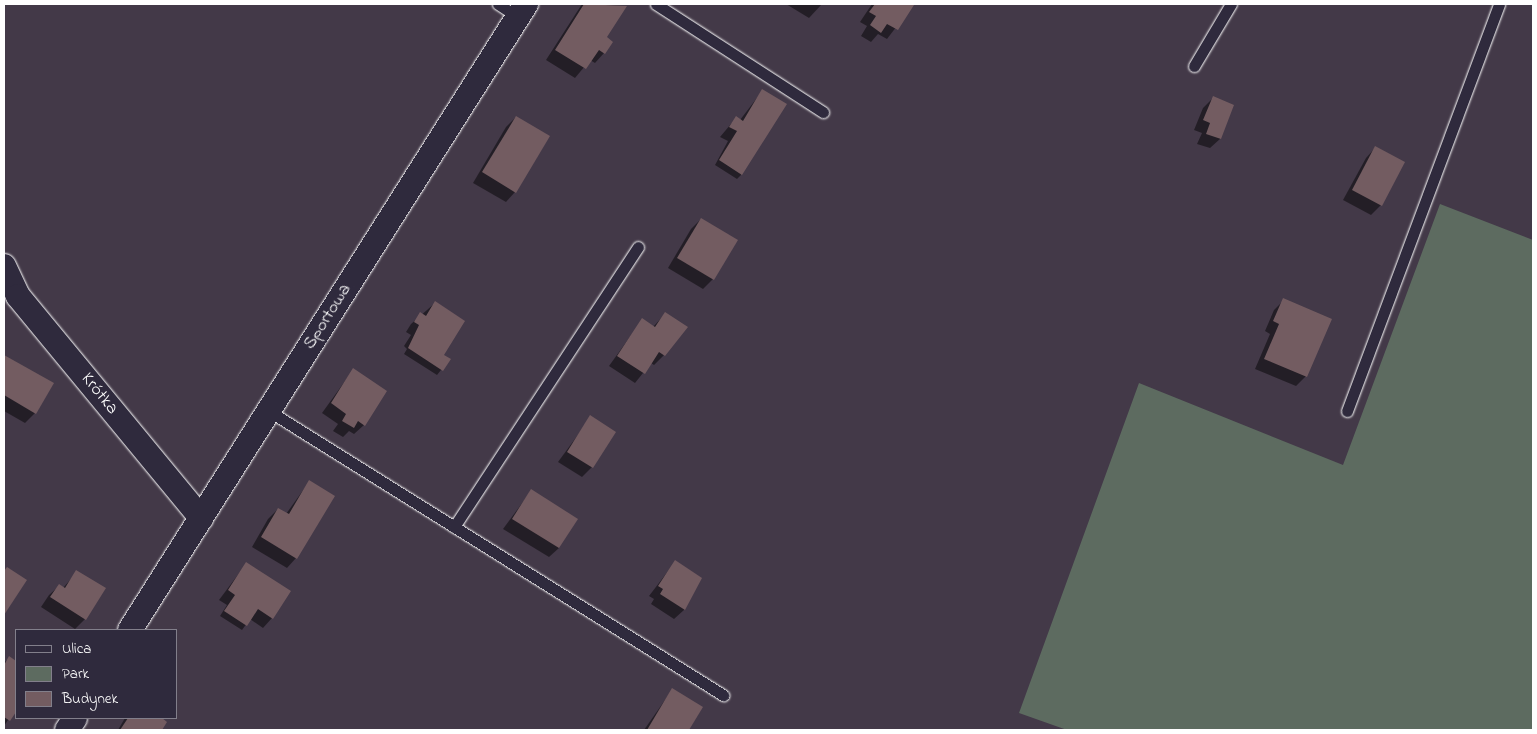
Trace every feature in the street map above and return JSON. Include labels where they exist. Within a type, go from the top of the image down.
[{"type":"street","name":"Sportowa","points":[[131,629],[522,10]]},
{"type":"street","name":"Krótka","points":[[4,266],[18,296],[201,518]]},
{"type":"street","points":[[67,730],[74,719]]},
{"type":"lane","points":[[498,4],[522,10]]},
{"type":"lane","points":[[656,4],[823,112]]},
{"type":"lane","points":[[1194,66],[1231,4]]},
{"type":"lane","points":[[1347,411],[1499,4]]},
{"type":"lane","points":[[454,527],[638,247]]},
{"type":"lane","points":[[269,411],[723,694]]},
{"type":"green space","points":[[1440,204],[1533,240],[1533,730],[1067,730],[1019,713],[1139,383],[1343,465]]},
{"type":"building","points":[[584,4],[627,6],[607,37],[613,42],[605,54],[599,50],[586,69],[555,50]]},
{"type":"building","points":[[875,4],[914,5],[898,30],[887,24],[881,33],[870,25],[876,16],[869,12]]},
{"type":"building","points":[[762,89],[787,104],[742,175],[719,160],[737,131],[729,127],[736,116],[743,121]]},
{"type":"building","points":[[1213,96],[1234,105],[1221,139],[1206,134],[1210,123],[1203,120]]},
{"type":"building","points":[[516,116],[550,136],[516,193],[482,172]]},
{"type":"building","points":[[1375,146],[1405,162],[1382,206],[1352,190]]},
{"type":"building","points":[[701,218],[738,240],[714,280],[677,258]]},
{"type":"building","points":[[1283,298],[1332,319],[1307,377],[1264,359],[1279,324],[1273,321]]},
{"type":"building","points":[[435,301],[465,321],[444,355],[451,359],[443,371],[408,348],[419,325],[414,322],[420,312],[426,316]]},
{"type":"building","points":[[665,312],[688,327],[665,356],[659,352],[645,374],[617,356],[642,318],[655,327]]},
{"type":"building","points":[[4,355],[54,383],[36,414],[4,395]]},
{"type":"building","points":[[353,368],[387,391],[365,426],[358,421],[354,428],[342,421],[346,414],[331,403]]},
{"type":"building","points":[[590,415],[616,432],[593,468],[567,452]]},
{"type":"building","points":[[309,480],[335,496],[297,559],[261,537],[278,508],[289,514]]},
{"type":"building","points":[[531,489],[578,519],[559,548],[512,519]]},
{"type":"building","points":[[675,560],[702,578],[685,610],[660,594],[663,589],[658,586]]},
{"type":"building","points":[[246,562],[291,591],[273,619],[258,609],[247,626],[224,611],[235,595],[228,590]]},
{"type":"building","points":[[7,567],[27,580],[4,615],[4,571]]},
{"type":"building","points":[[76,570],[106,588],[86,620],[50,597],[59,584],[65,588]]},
{"type":"building","points":[[9,656],[15,660],[15,714],[10,721],[4,717],[4,665]]},
{"type":"building","points":[[672,688],[703,707],[689,730],[647,730]]},
{"type":"building","points":[[127,719],[163,719],[167,722],[162,730],[120,730]]}]
